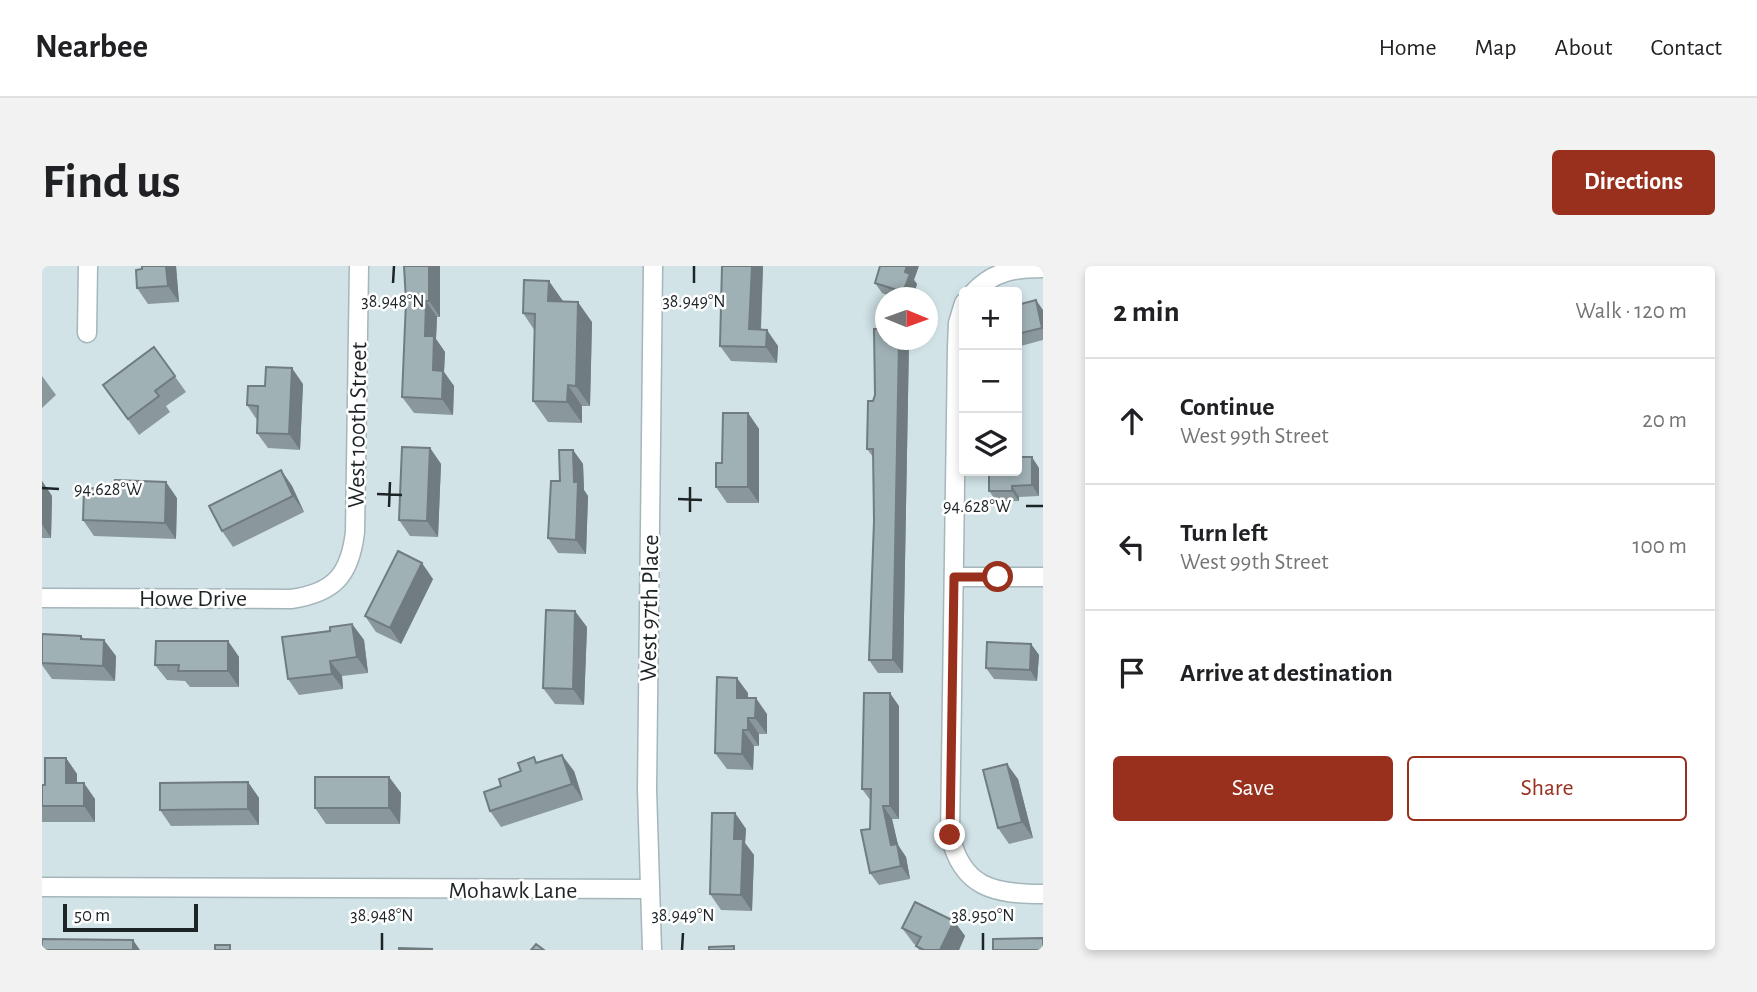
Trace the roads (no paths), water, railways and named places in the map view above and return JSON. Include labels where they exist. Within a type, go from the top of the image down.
[{"type":"street","points":[[87,333],[88,266]]},
{"type":"street","name":"West 100th Street","points":[[338,580],[352,555],[355,532],[359,266]]},
{"type":"street","name":"West 97th Place","points":[[652,950],[648,889],[647,776],[653,266]]},
{"type":"street","points":[[979,287],[988,277],[1017,268],[1043,268]]},
{"type":"street","points":[[959,320],[950,835],[955,858],[973,880],[998,892],[1043,894]]},
{"type":"street","points":[[954,577],[1043,577]]},
{"type":"street","name":"Howe Drive","points":[[42,598],[291,599],[317,595],[338,580]]},
{"type":"street","name":"Mohawk Lane","points":[[42,887],[648,889]]}]
